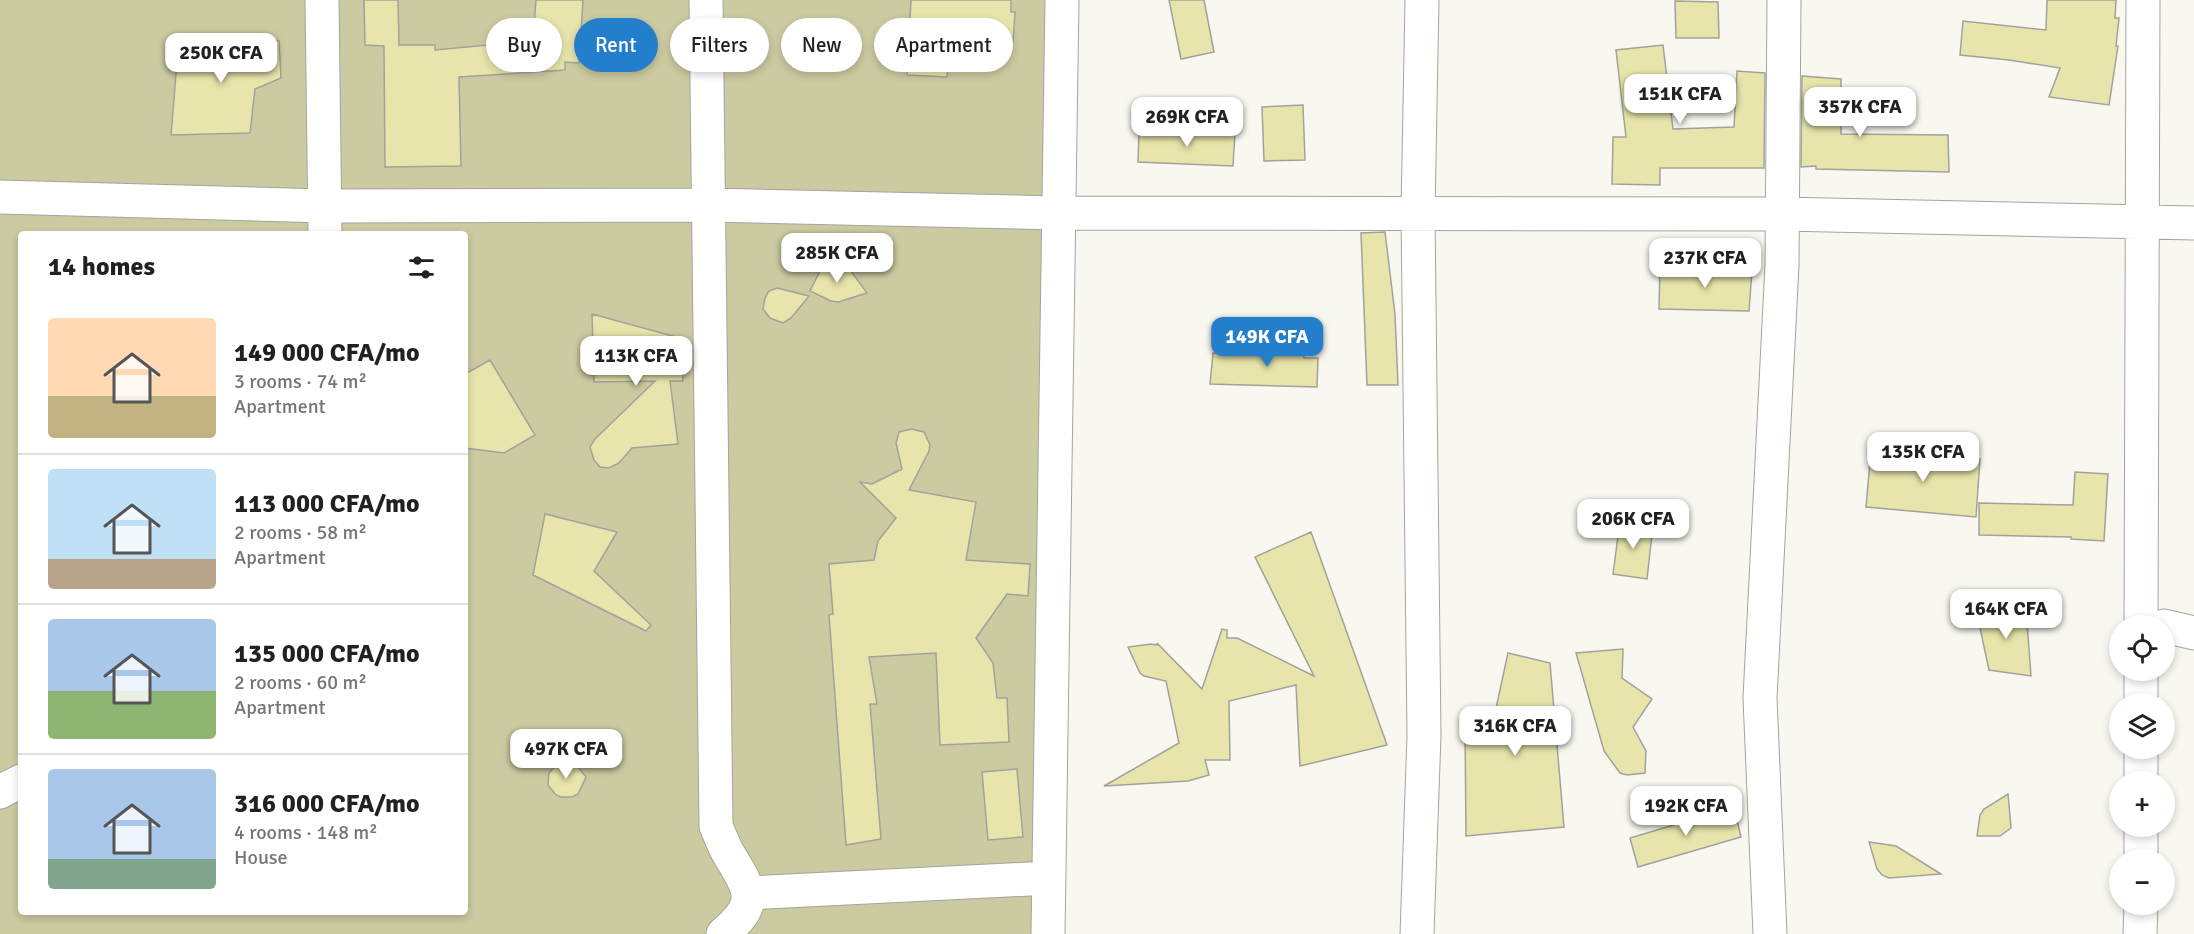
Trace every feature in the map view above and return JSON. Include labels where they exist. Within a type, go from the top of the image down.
[{"type":"street","points":[[322,0],[325,220]]},
{"type":"street","points":[[706,0],[716,826],[750,893],[746,910],[723,934]]},
{"type":"street","points":[[1048,934],[1062,0]]},
{"type":"street","points":[[1417,934],[1424,735],[1418,213],[1422,0]]},
{"type":"street","points":[[1770,934],[1760,698],[1782,265],[1784,0]]},
{"type":"street","points":[[2143,0],[2142,223],[2153,615]]},
{"type":"street","points":[[0,196],[325,220],[710,205],[1059,213],[1782,214],[2194,223]]},
{"type":"street","points":[[2175,629],[2194,633]]},
{"type":"street","points":[[0,792],[18,783]]},
{"type":"street","points":[[750,893],[1049,878]]},
{"type":"street","points":[[2140,934],[2141,915]]},
{"type":"shaded area","points":[[0,0],[1063,0],[1049,934],[0,934]]},
{"type":"building","points":[[364,0],[398,0],[399,45],[435,45],[435,50],[486,45],[486,72],[535,72],[459,77],[461,166],[385,167],[384,46],[365,45]]},
{"type":"building","points":[[536,0],[583,0],[582,18],[574,18],[574,63],[565,62],[565,70],[562,70],[562,18],[535,18]]},
{"type":"building","points":[[911,0],[1011,0],[1011,12],[1015,12],[1013,43],[1013,18],[910,18]]},
{"type":"building","points":[[1169,0],[1204,0],[1214,52],[1181,59]]},
{"type":"building","points":[[2047,0],[2116,0],[2115,18],[2119,18],[2116,46],[2118,46],[2109,105],[2049,97],[2060,68],[1960,55],[1963,21],[2046,30]]},
{"type":"building","points":[[1675,1],[1718,2],[1719,38],[1676,38]]},
{"type":"building","points":[[179,37],[279,41],[281,78],[255,89],[250,133],[171,135]]},
{"type":"building","points":[[1663,45],[1673,129],[1734,127],[1737,71],[1765,73],[1764,168],[1660,168],[1660,185],[1612,184],[1613,137],[1626,137],[1616,50]]},
{"type":"building","points":[[907,72],[947,72],[947,77],[907,75]]},
{"type":"building","points":[[1802,76],[1841,79],[1841,134],[1948,135],[1949,172],[1801,167]]},
{"type":"building","points":[[1303,105],[1305,160],[1264,161],[1262,107]]},
{"type":"building","points":[[1139,130],[1235,133],[1233,166],[1138,162]]},
{"type":"building","points":[[1385,232],[1395,314],[1398,385],[1367,385],[1361,233]]},
{"type":"building","points":[[836,263],[848,267],[867,293],[838,302],[810,291],[820,271]]},
{"type":"building","points":[[1660,267],[1752,271],[1749,311],[1659,309]]},
{"type":"building","points":[[777,288],[809,296],[791,318],[783,323],[770,318],[763,309],[769,291]]},
{"type":"building","points":[[592,314],[680,338],[683,381],[670,381],[678,444],[632,448],[619,463],[609,468],[600,467],[594,460],[590,447],[595,439],[655,381],[594,382]]},
{"type":"building","points":[[1272,342],[1303,345],[1304,358],[1318,358],[1317,387],[1210,384],[1213,353],[1268,356]]},
{"type":"building","points":[[490,360],[535,435],[504,453],[468,448],[468,372]]},
{"type":"building","points":[[911,429],[924,432],[930,445],[909,490],[976,502],[966,560],[1030,564],[1028,596],[1007,594],[976,638],[993,663],[997,698],[1007,698],[1009,742],[940,745],[936,653],[869,657],[877,704],[870,704],[881,839],[846,845],[829,615],[833,614],[829,564],[874,560],[878,541],[896,518],[860,482],[872,484],[902,469],[896,443],[899,432]]},
{"type":"building","points":[[1871,450],[1980,459],[1976,517],[1866,507]]},
{"type":"building","points":[[2075,472],[2108,474],[2104,541],[2071,539],[2071,537],[1979,535],[1979,503],[2073,505]]},
{"type":"building","points":[[545,514],[617,532],[594,571],[651,625],[646,631],[533,575]]},
{"type":"building","points":[[1620,521],[1653,525],[1647,579],[1613,574]]},
{"type":"building","points":[[1311,532],[1387,745],[1300,766],[1296,685],[1229,701],[1230,760],[1205,760],[1209,775],[1188,781],[1104,786],[1179,743],[1166,681],[1140,673],[1128,647],[1158,645],[1157,643],[1202,689],[1222,629],[1227,630],[1227,638],[1237,638],[1314,676],[1255,557]]},
{"type":"building","points":[[2026,608],[2031,676],[1989,670],[1976,609]]},
{"type":"building","points":[[1623,649],[1622,678],[1652,699],[1633,727],[1646,751],[1645,773],[1627,775],[1620,773],[1604,751],[1576,653]]},
{"type":"building","points":[[1508,653],[1550,663],[1564,827],[1466,836],[1465,723],[1489,724],[1488,714],[1495,713]]},
{"type":"building","points":[[569,762],[579,768],[586,777],[578,794],[572,797],[561,797],[556,795],[548,785],[549,773],[557,764]]},
{"type":"building","points":[[1017,769],[1023,837],[988,840],[982,772]]},
{"type":"building","points":[[2008,794],[2011,828],[2000,836],[1977,836],[1980,815],[1984,809]]},
{"type":"building","points":[[1734,807],[1741,837],[1638,867],[1630,838]]},
{"type":"building","points":[[1869,842],[1896,846],[1941,874],[1889,878],[1882,875],[1877,869]]}]
